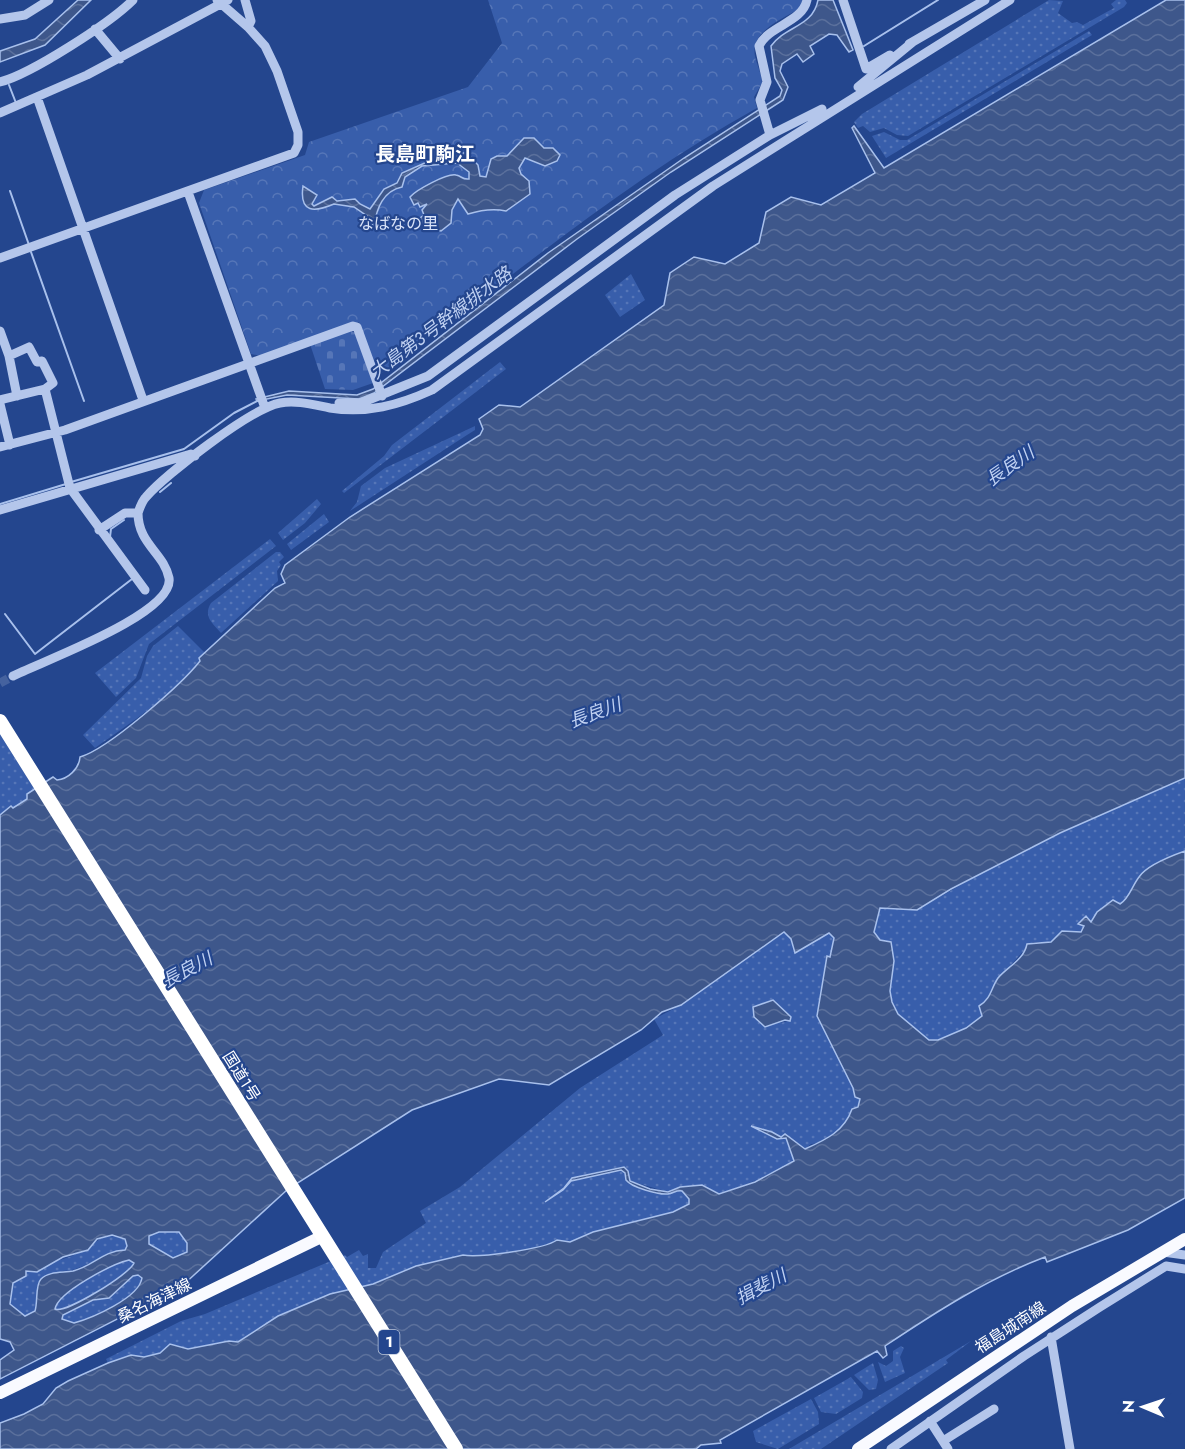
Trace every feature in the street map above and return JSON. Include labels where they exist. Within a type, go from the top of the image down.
[{"type":"highway","name":"国道1号","points":[[1,723],[320,1237],[456,1449]]},
{"type":"main road","name":"桑名海津線","points":[[0,1393],[320,1237]]},
{"type":"main road","name":"福島城南線","points":[[858,1449],[1072,1306],[1185,1239]]},
{"type":"street","points":[[0,19],[25,15],[49,0]]},
{"type":"street","points":[[0,82],[41,63],[133,0]]},
{"type":"street","points":[[245,0],[251,21],[248,27]]},
{"type":"street","points":[[770,135],[761,105],[760,96],[768,82],[759,46],[767,34],[802,12],[807,0]]},
{"type":"street","points":[[843,0],[866,69],[985,0]]},
{"type":"street","points":[[13,676],[82,646],[139,615],[164,595],[168,590],[168,577],[140,531],[138,513],[147,496],[263,402],[298,402],[332,408],[385,407],[432,390],[713,186],[843,102],[1010,0]]},
{"type":"street","points":[[0,113],[120,58],[222,1],[265,46],[277,70],[298,132],[297,149],[289,157],[0,258]]},
{"type":"street","points":[[95,28],[120,58]]},
{"type":"street","points":[[332,408],[340,403],[361,403],[380,390],[428,376],[666,202],[770,135],[843,102],[914,41]]},
{"type":"street","points":[[37,97],[143,400]]},
{"type":"street","points":[[188,192],[263,402]]},
{"type":"street","points":[[9,356],[29,348],[37,362],[42,361],[52,383],[45,389],[0,402],[5,446],[55,433],[353,326],[357,327],[380,390]]},
{"type":"street","points":[[0,331],[9,356],[17,396]]},
{"type":"street","points":[[45,389],[69,485],[99,530],[145,590]]},
{"type":"street","points":[[0,510],[69,485],[191,454],[195,456]]},
{"type":"street","points":[[99,530],[125,513],[138,513]]},
{"type":"street","points":[[1161,1252],[1185,1255]]},
{"type":"street","points":[[891,1449],[905,1444],[930,1420],[1051,1338],[1166,1266],[1185,1269]]},
{"type":"street","points":[[1051,1338],[1070,1449]]},
{"type":"street","points":[[930,1420],[945,1445],[994,1409]]},
{"type":"green space","name":"なばなの里","points":[[488,0],[803,0],[800,8],[769,27],[755,47],[762,83],[754,97],[757,108],[648,175],[476,302],[471,300],[462,312],[382,373],[377,372],[359,322],[261,356],[251,354],[199,203],[204,190],[305,155],[309,142],[468,87],[502,43]]},
{"type":"green space","points":[[1049,0],[1063,1],[1058,13],[1072,23],[1077,22],[1083,25],[1114,8],[1111,4],[1116,0],[1125,0],[1127,3],[1124,7],[908,136],[897,135],[884,128],[870,132],[863,126],[858,128],[854,122],[862,114]]},
{"type":"green space","points":[[1089,31],[1092,35],[886,158],[872,136],[884,132],[900,140],[907,140]]},
{"type":"green space","points":[[631,274],[645,300],[620,317],[605,295]]},
{"type":"green space","points":[[350,330],[355,333],[373,383],[353,390],[325,389],[310,344]]},
{"type":"green space","points":[[500,362],[506,369],[344,493],[342,491],[384,456],[392,445]]},
{"type":"green space","points":[[475,426],[475,430],[350,511],[357,502],[361,486],[385,468]]},
{"type":"green space","points":[[317,499],[321,504],[305,523],[283,540],[278,533]]},
{"type":"green space","points":[[324,514],[329,522],[291,550],[287,544]]},
{"type":"green space","points":[[270,539],[276,546],[149,644],[136,678],[116,697],[95,673]]},
{"type":"green space","points":[[276,552],[280,552],[284,557],[279,562],[281,565],[277,571],[278,581],[221,633],[208,616],[211,603]]},
{"type":"green space","points":[[178,626],[205,653],[189,673],[164,697],[95,748],[83,735],[141,678],[147,656],[153,646]]},
{"type":"green space","points":[[0,734],[35,790],[27,794],[28,799],[0,815]]},
{"type":"green space","points":[[1181,777],[1185,778],[1185,851],[1138,878],[1127,900],[1120,905],[1103,907],[1090,922],[1089,919],[1081,932],[1071,932],[1051,942],[1033,942],[1010,966],[987,998],[982,1016],[957,1032],[943,1038],[929,1040],[898,1014],[890,991],[894,961],[888,941],[880,940],[874,932],[880,908],[917,910],[1006,859]]},
{"type":"green space","points":[[784,932],[791,939],[793,951],[829,933],[834,938],[817,1016],[860,1099],[858,1107],[850,1112],[846,1123],[836,1133],[805,1149],[785,1134],[781,1137],[772,1132],[759,1130],[781,1139],[786,1138],[794,1161],[767,1176],[719,1195],[702,1185],[680,1187],[668,1192],[630,1181],[629,1174],[621,1167],[588,1174],[582,1178],[621,1170],[625,1173],[627,1183],[647,1191],[669,1194],[682,1191],[689,1199],[689,1204],[673,1212],[593,1232],[570,1242],[558,1240],[511,1252],[463,1255],[416,1266],[373,1284],[330,1294],[278,1316],[237,1342],[193,1348],[178,1346],[144,1357],[131,1355],[108,1363],[106,1359],[181,1321],[205,1314],[345,1255],[347,1257],[359,1250],[363,1256],[368,1254],[368,1268],[376,1268],[383,1252],[426,1223],[420,1211],[460,1187],[580,1088],[663,1035],[654,1019],[681,1005]],"holes":[[[775,1001],[779,1008],[791,1017],[790,1021],[768,1025],[754,1017],[754,1006]]]},
{"type":"green space","points":[[159,1232],[179,1232],[187,1243],[187,1253],[173,1258],[149,1244],[149,1236]]},
{"type":"green space","points":[[107,1235],[125,1239],[127,1246],[125,1250],[109,1254],[79,1268],[62,1271],[38,1292],[35,1311],[25,1316],[10,1304],[13,1283],[26,1276],[26,1271],[72,1256]]},
{"type":"green space","points":[[129,1260],[134,1263],[110,1284],[83,1300],[61,1309],[55,1309],[58,1302],[75,1287]]},
{"type":"green space","points":[[138,1275],[142,1278],[139,1285],[132,1293],[113,1306],[74,1323],[62,1319],[68,1311],[117,1292],[133,1276]]},
{"type":"green space","points":[[971,1341],[946,1360],[948,1363],[821,1449],[789,1449]]},
{"type":"green space","points":[[901,1346],[904,1348],[900,1357],[905,1373],[885,1382],[878,1362],[886,1366],[893,1361],[893,1351]]},
{"type":"green space","points":[[873,1363],[878,1380],[876,1389],[869,1390],[854,1375]]},
{"type":"green space","points":[[851,1377],[863,1392],[862,1398],[836,1414],[821,1412],[814,1398]]},
{"type":"green space","points":[[811,1399],[818,1412],[819,1424],[778,1449],[756,1442],[753,1431]]},
{"type":"water","points":[[78,0],[91,0],[45,45],[0,62],[0,51],[35,39]]},
{"type":"water","points":[[818,0],[833,0],[853,50],[849,52],[837,35],[829,34],[810,46],[814,54],[803,62],[797,54],[782,64],[780,71],[788,87],[783,100],[671,172],[577,239],[374,393],[359,399],[287,395],[257,401],[256,399],[289,391],[357,395],[373,389],[548,253],[684,158],[780,96],[782,90],[775,78],[771,46],[777,39],[811,16]]},
{"type":"water","points":[[1166,0],[1185,0],[1185,778],[1060,833],[951,889],[917,910],[880,908],[874,932],[880,940],[891,942],[894,961],[890,991],[898,1014],[929,1040],[938,1040],[966,1028],[982,1016],[979,1006],[988,997],[998,978],[1022,955],[1027,944],[1051,942],[1062,931],[1081,932],[1084,926],[1078,924],[1086,916],[1091,922],[1097,912],[1113,900],[1120,904],[1143,873],[1160,861],[1185,851],[1185,1198],[1128,1230],[1047,1262],[1045,1257],[1003,1275],[943,1309],[885,1346],[887,1355],[883,1358],[877,1351],[720,1440],[721,1443],[701,1445],[696,1449],[0,1449],[0,1423],[43,1404],[56,1388],[108,1363],[131,1355],[144,1357],[160,1353],[170,1344],[188,1349],[229,1341],[238,1342],[278,1316],[330,1294],[373,1284],[416,1266],[463,1255],[511,1252],[539,1247],[557,1240],[570,1242],[593,1232],[673,1212],[689,1204],[689,1199],[682,1191],[664,1194],[645,1190],[629,1183],[625,1173],[621,1170],[571,1181],[563,1190],[545,1202],[564,1188],[572,1178],[624,1167],[628,1171],[630,1181],[650,1189],[668,1192],[680,1187],[702,1185],[719,1194],[755,1182],[794,1161],[786,1138],[777,1139],[751,1126],[781,1137],[785,1134],[805,1149],[833,1134],[844,1124],[852,1109],[858,1107],[860,1099],[855,1097],[853,1088],[817,1016],[827,956],[830,957],[834,938],[829,933],[795,953],[791,939],[784,932],[681,1005],[662,1012],[641,1030],[549,1085],[499,1079],[412,1110],[288,1189],[182,1286],[0,1379],[0,1360],[14,1350],[10,1342],[0,1339],[0,815],[11,806],[13,808],[27,799],[27,794],[53,777],[57,780],[69,775],[78,766],[80,757],[108,742],[161,700],[191,672],[200,661],[199,658],[275,588],[285,583],[281,574],[285,565],[350,517],[480,435],[483,429],[479,419],[499,405],[520,407],[664,305],[670,273],[694,257],[725,264],[759,243],[766,212],[791,197],[821,205],[875,173],[852,128],[854,126],[884,168]],"holes":[[[159,1232],[179,1232],[187,1243],[187,1252],[173,1258],[149,1244],[149,1236]],[[112,1235],[125,1239],[127,1246],[125,1250],[110,1253],[80,1269],[44,1276],[38,1285],[35,1311],[25,1316],[10,1304],[13,1283],[26,1276],[26,1271],[37,1272],[63,1257],[88,1250],[97,1239]],[[129,1260],[134,1263],[121,1276],[97,1292],[71,1305],[55,1309],[58,1302],[75,1287]],[[138,1275],[142,1278],[133,1293],[124,1300],[92,1317],[74,1323],[62,1319],[63,1315],[93,1300],[109,1298],[133,1276]]]},
{"type":"water","points":[[524,138],[534,138],[544,148],[553,148],[560,155],[557,161],[545,166],[525,158],[519,168],[521,174],[529,181],[530,194],[506,211],[487,210],[468,214],[458,199],[452,210],[451,223],[441,231],[426,228],[420,218],[424,215],[422,210],[427,204],[420,207],[418,203],[414,205],[410,197],[425,186],[452,175],[469,179],[469,172],[457,163],[422,166],[405,177],[402,187],[390,192],[382,201],[374,225],[368,221],[367,216],[354,207],[334,204],[315,209],[306,206],[303,202],[303,186],[317,195],[312,204],[314,206],[332,197],[337,201],[355,199],[370,209],[384,189],[397,183],[402,173],[427,162],[445,160],[453,153],[467,153],[478,165],[480,176],[486,177],[491,159],[497,156],[507,156]]},
{"type":"water","points":[[773,1000],[791,1017],[790,1021],[785,1020],[765,1027],[754,1017],[753,1007]]},
{"type":"waterway","points":[[864,46],[938,0]]},
{"type":"waterway","points":[[9,85],[16,103]]},
{"type":"waterway","points":[[10,191],[29,245]]},
{"type":"waterway","points":[[31,252],[84,401]]},
{"type":"waterway","name":"大島第3号幹線排水路","points":[[71,482],[184,449],[234,413],[259,400]]},
{"type":"waterway","points":[[160,492],[171,483]]},
{"type":"waterway","name":"大島第3号幹線排水路","points":[[0,504],[66,484]]},
{"type":"waterway","points":[[110,537],[111,529],[124,520]]},
{"type":"waterway","points":[[5,614],[35,654],[132,579]]},
{"type":"tunnel","points":[[0,683],[13,676]]},
{"type":"district","name":"長島町駒江","points":[[425,154]]},
{"type":"water label","name":"長良川","points":[[1010,466]]},
{"type":"water label","name":"長良川","points":[[595,713]]},
{"type":"water label","name":"長良川","points":[[187,970]]},
{"type":"water label","name":"揖斐川","points":[[761,1287]]}]
